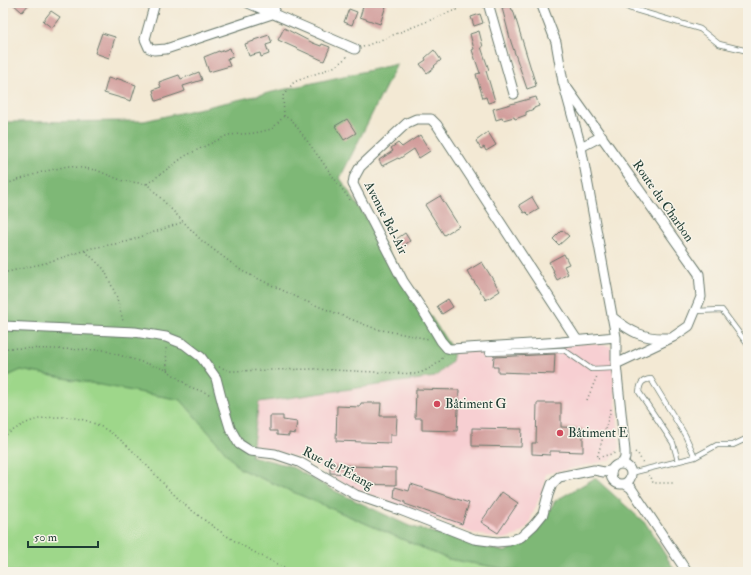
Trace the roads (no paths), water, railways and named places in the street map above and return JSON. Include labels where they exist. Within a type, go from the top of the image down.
[{"type":"street","points":[[155,3],[145,39],[149,48],[154,50],[166,49],[272,14]]},
{"type":"street","points":[[248,3],[355,49]]},
{"type":"street","points":[[272,14],[276,3]]},
{"type":"street","points":[[488,3],[514,94]]},
{"type":"street","name":"Route du Charbon","points":[[541,3],[556,42],[563,82],[581,147],[616,337],[616,366],[625,451],[625,458],[622,464]]},
{"type":"street","name":"Route du Charbon","points":[[563,82],[698,274],[700,297],[689,326],[673,338],[616,366]]},
{"type":"street","name":"Avenue Bel-Air","points":[[416,119],[430,119],[437,125],[577,340],[451,349],[444,345],[403,281],[353,184],[356,172],[360,166],[407,123],[416,119]]},
{"type":"street","points":[[581,147],[602,136]]},
{"type":"street","points":[[612,317],[625,328],[645,337],[673,338]]},
{"type":"street","name":"Rue de l'Étang","points":[[3,326],[135,332],[166,337],[184,344],[201,357],[216,378],[230,428],[239,444],[250,451],[275,454],[299,462],[356,495],[400,510],[474,539],[496,542],[509,541],[521,537],[534,526],[543,514],[552,484],[559,477],[594,470],[604,472],[612,470]]},
{"type":"street","points":[[577,340],[596,340],[616,337]]},
{"type":"street","points":[[625,484],[630,479],[631,473],[628,467],[622,464],[614,467],[611,474],[614,481],[625,484],[631,488],[687,572]]},
{"type":"lane","points":[[620,3],[628,8],[700,29],[718,44],[748,51]]},
{"type":"lane","points":[[695,311],[722,310],[748,345]]},
{"type":"lane","points":[[488,353],[564,350],[592,369],[616,366]]},
{"type":"lane","points":[[678,461],[673,443],[639,392],[640,384],[645,380],[651,379],[686,435],[695,457]]},
{"type":"lane","points":[[631,473],[695,457],[717,445],[733,445],[748,438]]},
{"type":"place","name":"Bâtiment G","points":[[437,404]]},
{"type":"place","name":"Bâtiment E","points":[[560,433]]}]
